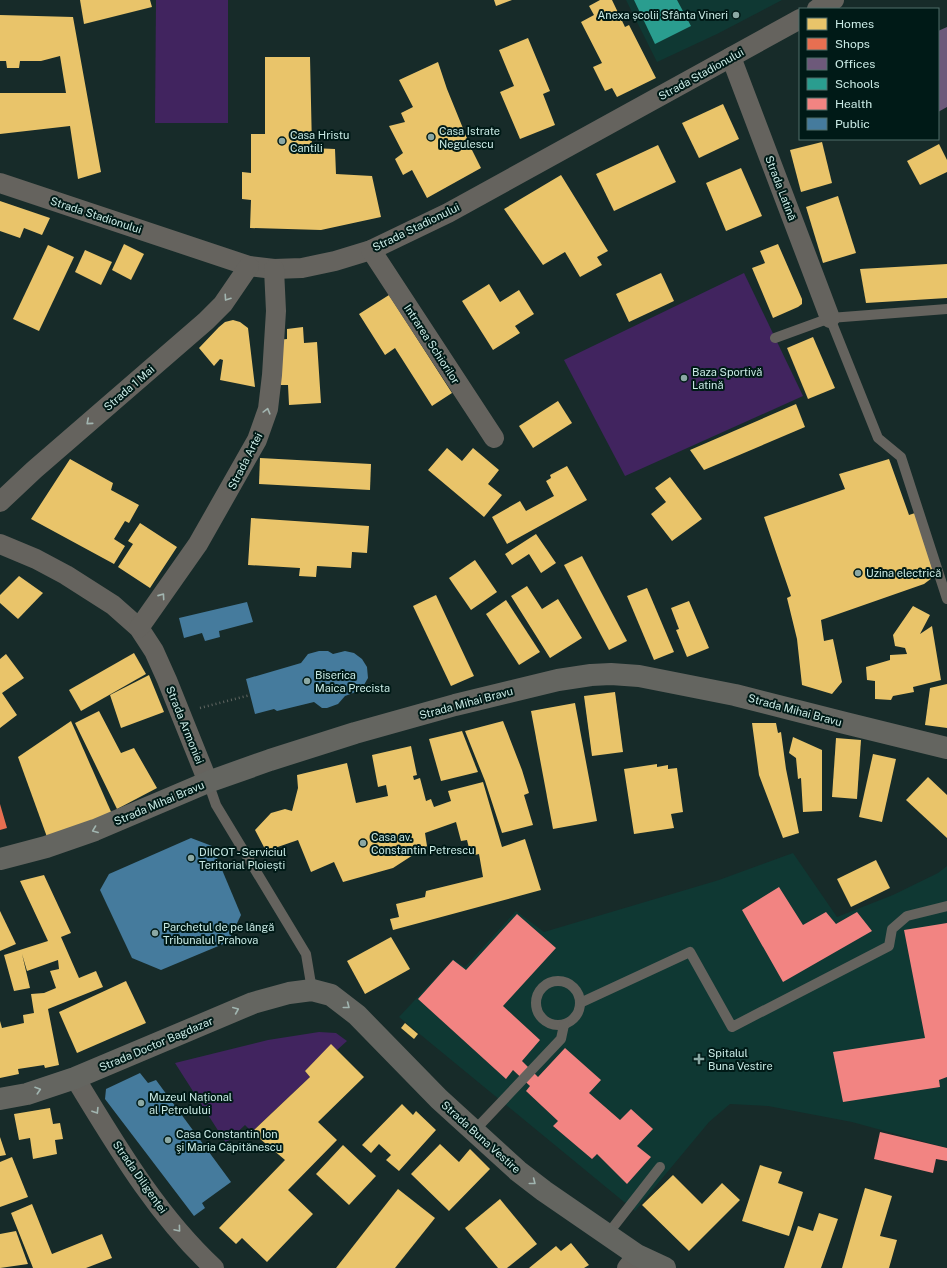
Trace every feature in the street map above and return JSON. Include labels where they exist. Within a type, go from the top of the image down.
[{"type":"main road","name":"Strada Mihai Bravu","points":[[0,859],[46,847],[95,830],[208,782],[270,760],[368,730],[455,706],[558,680],[591,675],[611,674],[639,676],[735,695],[943,750]]},
{"type":"main road","name":"Strada Doctor Bagdazar","points":[[0,1099],[27,1094],[75,1078],[253,1003],[289,992],[312,990]]},
{"type":"main road","name":"Strada Buna Vestire","points":[[312,990],[331,994],[357,1015],[439,1099],[518,1171],[607,1235],[632,1262],[665,1268]]},
{"type":"street","name":"Strada Stadionului","points":[[0,183],[249,266],[274,269],[309,266],[335,261],[371,250],[448,213],[799,20]]},
{"type":"street","name":"Strada Latină","points":[[731,57],[830,318]]},
{"type":"street","name":"Intrarea Schiorilor","points":[[371,250],[494,438]]},
{"type":"street","name":"Strada 1 Mai","points":[[0,502],[34,470],[206,321],[223,304],[249,266]]},
{"type":"street","name":"Strada Artei","points":[[139,628],[198,544],[257,440],[268,409],[272,375],[276,311],[274,269]]},
{"type":"street","name":"Strada Armoniei","points":[[0,544],[36,559],[66,575],[113,605],[139,628],[154,651],[208,782]]},
{"type":"street","name":"Strada Diligenței","points":[[75,1078],[120,1150],[157,1205],[199,1254],[214,1268]]},
{"type":"lane","points":[[775,338],[830,318],[947,309]]},
{"type":"lane","points":[[830,318],[878,438],[901,457],[947,599]]},
{"type":"lane","name":"Strada Armoniei","points":[[208,782],[216,805],[306,954],[312,990]]},
{"type":"lane","points":[[580,1003],[690,952],[732,1027],[889,946],[892,929],[907,916],[947,906]]},
{"type":"lane","points":[[555,982],[570,984],[579,996],[580,1003],[580,1010],[576,1017],[571,1022],[564,1025],[550,1024],[539,1014],[537,1008],[539,994],[543,988],[555,982]]},
{"type":"lane","points":[[474,1131],[561,1039],[564,1025]]},
{"type":"lane","points":[[607,1235],[660,1167]]},
{"type":"path","points":[[181,714],[250,695]]},
{"type":"shaded area","points":[[156,0],[228,0],[228,123],[155,123]]},
{"type":"shaded area","points":[[626,0],[782,0],[717,34],[657,62]]},
{"type":"shaded area","name":"Baza Sportivă Latină","points":[[744,273],[803,396],[625,476],[564,360]]},
{"type":"shaded area","name":"Spitalul Buna Vestire","points":[[793,853],[837,917],[893,895],[938,873],[947,866],[947,1148],[852,1122],[768,1106],[730,1104],[709,1122],[635,1211],[399,1017],[453,959],[465,967],[516,911],[544,932],[719,880]]},
{"type":"shaded area","points":[[319,1032],[336,1033],[347,1041],[337,1050],[331,1045],[305,1071],[310,1077],[252,1132],[245,1125],[226,1143],[175,1063],[268,1040]]},
{"type":"building: Homes","points":[[80,0],[150,0],[152,7],[84,24]]},
{"type":"building: Homes","points":[[494,0],[512,0],[496,6]]},
{"type":"building: Homes","points":[[600,0],[612,0],[625,27],[629,25],[656,78],[617,97],[612,88],[605,91],[593,67],[602,63],[581,22],[594,15],[589,6]]},
{"type":"building: Homes","points":[[0,15],[73,17],[101,172],[78,179],[70,126],[0,134],[0,93],[66,93],[60,56],[41,61],[20,61],[19,68],[7,68],[6,61],[0,61]]},
{"type":"building: Homes","points":[[528,38],[550,91],[543,94],[555,125],[520,139],[500,92],[514,86],[499,50]]},
{"type":"building: Homes","name":"Casa Hristu Cantili","points":[[265,57],[310,57],[312,148],[335,149],[336,174],[372,176],[381,217],[321,230],[250,228],[251,200],[242,199],[242,172],[251,173],[251,134],[265,134]]},
{"type":"building: Homes","name":"Casa Istrate Negulescu","points":[[438,62],[447,89],[471,148],[481,168],[427,198],[412,170],[403,175],[395,159],[403,153],[389,126],[405,122],[401,113],[413,107],[399,80]]},
{"type":"building: Homes","points":[[723,104],[739,139],[699,158],[682,123]]},
{"type":"building: Homes","points":[[822,142],[832,183],[801,192],[790,150]]},
{"type":"building: Homes","points":[[939,144],[947,160],[947,172],[920,185],[907,161]]},
{"type":"building: Homes","points":[[658,145],[676,182],[614,211],[596,174]]},
{"type":"building: Homes","points":[[741,168],[762,216],[726,231],[706,183]]},
{"type":"building: Homes","points":[[561,175],[608,251],[597,257],[602,265],[580,277],[565,252],[543,265],[504,209]]},
{"type":"building: Homes","points":[[838,196],[856,253],[823,263],[806,207]]},
{"type":"building: Homes","points":[[0,201],[50,218],[42,235],[24,228],[20,238],[0,231]]},
{"type":"building: Homes","points":[[124,244],[144,254],[131,280],[112,270]]},
{"type":"building: Homes","points":[[778,244],[802,299],[802,304],[773,318],[752,268],[765,263],[760,251]]},
{"type":"building: Homes","points":[[48,245],[74,257],[39,331],[13,319]]},
{"type":"building: Homes","points":[[85,250],[112,262],[101,285],[75,272]]},
{"type":"building: Homes","points":[[947,264],[947,298],[866,303],[860,269]]},
{"type":"building: Homes","points":[[661,273],[674,301],[629,322],[616,294]]},
{"type":"building: Homes","points":[[489,284],[500,302],[519,290],[534,314],[515,326],[520,333],[493,350],[462,301]]},
{"type":"building: Homes","points":[[389,295],[452,393],[432,406],[395,348],[385,355],[359,314]]},
{"type":"building: Homes","points":[[233,320],[240,322],[248,328],[255,387],[220,380],[223,360],[220,359],[214,366],[199,348],[225,322]]},
{"type":"building: Homes","points":[[303,327],[304,343],[317,342],[321,403],[289,405],[288,385],[281,385],[278,340],[287,339],[287,329]]},
{"type":"building: Homes","points":[[813,337],[835,388],[808,399],[787,348]]},
{"type":"building: Homes","points":[[558,401],[572,423],[533,448],[519,426]]},
{"type":"building: Homes","points":[[796,404],[805,427],[704,470],[690,450]]},
{"type":"building: Homes","points":[[447,448],[462,461],[473,448],[499,470],[488,484],[502,495],[484,517],[428,470]]},
{"type":"building: Homes","points":[[260,458],[371,464],[370,490],[259,484]]},
{"type":"building: Homes","points":[[70,459],[113,483],[111,490],[139,505],[129,523],[125,521],[114,539],[125,546],[114,564],[31,519]]},
{"type":"building: Homes","name":"Uzina electrică","points":[[889,459],[909,515],[915,513],[932,567],[932,578],[924,584],[821,620],[824,641],[833,639],[842,682],[832,694],[802,685],[797,639],[787,598],[791,596],[764,517],[845,489],[839,474]]},
{"type":"building: Homes","points":[[567,466],[587,500],[507,544],[492,517],[520,501],[526,511],[554,496],[546,481],[551,478],[550,475]]},
{"type":"building: Homes","points":[[670,477],[702,519],[672,541],[651,514],[666,502],[655,488]]},
{"type":"building: Homes","points":[[251,518],[369,526],[367,553],[352,552],[351,568],[317,566],[316,577],[299,576],[300,568],[248,565]]},
{"type":"building: Homes","points":[[140,523],[177,547],[150,588],[118,567],[133,544],[128,541]]},
{"type":"building: Homes","points":[[536,534],[556,563],[541,573],[529,554],[512,565],[505,554]]},
{"type":"building: Homes","points":[[582,556],[627,641],[609,650],[564,565]]},
{"type":"building: Homes","points":[[475,560],[497,592],[471,610],[449,578]]},
{"type":"building: Homes","points":[[19,576],[43,593],[18,619],[0,603],[0,595]]},
{"type":"building: Homes","points":[[527,586],[542,609],[558,599],[582,638],[550,658],[511,596]]},
{"type":"building: Homes","points":[[647,588],[674,652],[654,660],[627,596]]},
{"type":"building: Homes","points":[[436,595],[474,676],[451,686],[413,606]]},
{"type":"building: Homes","points":[[506,600],[540,652],[519,665],[486,614]]},
{"type":"building: Homes","points":[[689,601],[709,648],[687,657],[676,630],[679,629],[671,608]]},
{"type":"building: Homes","points":[[913,606],[930,615],[920,634],[932,626],[941,680],[913,687],[914,692],[893,696],[891,700],[875,699],[875,681],[867,680],[866,667],[890,660],[890,655],[907,654],[905,648],[895,646],[893,635]]},
{"type":"building: Homes","points":[[134,653],[146,674],[81,711],[69,690]]},
{"type":"building: Homes","points":[[6,654],[24,678],[2,693],[17,715],[0,728],[0,659]]},
{"type":"building: Homes","points":[[149,675],[164,712],[121,728],[110,695]]},
{"type":"building: Homes","points":[[947,684],[947,728],[925,725],[930,688]]},
{"type":"building: Homes","points":[[615,692],[623,752],[592,756],[584,696]]},
{"type":"building: Homes","points":[[575,703],[597,821],[553,829],[531,711]]},
{"type":"building: Homes","points":[[99,711],[121,753],[134,748],[157,788],[117,809],[75,723]]},
{"type":"building: Homes","points":[[71,721],[112,814],[47,837],[18,757]]},
{"type":"building: Homes","points":[[503,721],[522,770],[529,793],[524,795],[533,825],[502,833],[485,781],[465,731]]},
{"type":"building: Homes","points":[[752,723],[776,723],[778,733],[781,732],[786,769],[799,833],[783,838],[759,775]]},
{"type":"building: Homes","points":[[462,731],[478,772],[441,781],[429,739]]},
{"type":"building: Homes","points":[[793,737],[822,750],[822,811],[803,812],[801,778],[798,779],[796,758],[789,753]]},
{"type":"building: Homes","points":[[836,738],[861,740],[857,799],[832,797]]},
{"type":"building: Homes","points":[[411,746],[417,775],[413,776],[414,780],[420,778],[426,801],[431,799],[434,807],[451,801],[448,791],[483,782],[502,847],[525,839],[541,890],[393,930],[390,919],[399,917],[396,904],[425,897],[426,891],[483,877],[479,854],[471,856],[467,840],[461,841],[456,822],[425,833],[427,846],[393,868],[343,882],[334,862],[311,872],[298,840],[266,851],[255,830],[271,813],[285,809],[292,811],[298,788],[297,775],[347,763],[356,803],[388,796],[386,785],[378,787],[372,755]]},
{"type":"building: Homes","points":[[873,754],[896,759],[882,822],[859,817]]},
{"type":"building: Homes","points":[[657,764],[657,767],[668,765],[668,769],[677,768],[683,812],[671,814],[674,828],[634,834],[624,769]]},
{"type":"building: Homes","points":[[928,777],[947,795],[947,838],[906,800]]},
{"type":"building: Homes","points":[[876,860],[890,888],[851,907],[837,879]]},
{"type":"building: Homes","points":[[44,875],[71,933],[61,937],[79,978],[96,971],[103,987],[48,1009],[59,1065],[45,1068],[44,1065],[18,1069],[19,1074],[0,1078],[0,1021],[2,1028],[24,1023],[23,1015],[34,1013],[31,994],[44,993],[56,988],[50,971],[59,969],[58,960],[27,971],[22,954],[30,988],[14,991],[4,955],[48,941],[20,881]]},
{"type":"building: Homes","points":[[0,911],[16,944],[0,951]]},
{"type":"building: Homes","points":[[391,937],[410,969],[365,994],[347,961]]},
{"type":"building: Homes","points":[[126,981],[146,1023],[77,1053],[59,1012]]},
{"type":"building: Homes","points":[[405,1023],[418,1034],[414,1039],[401,1028]]},
{"type":"building: Homes","points":[[331,1044],[364,1077],[318,1122],[337,1140],[288,1190],[313,1214],[267,1262],[242,1238],[236,1244],[219,1228],[285,1160],[252,1132],[310,1077],[305,1071]]},
{"type":"building: Homes","points":[[402,1104],[413,1115],[416,1111],[436,1130],[399,1171],[386,1160],[391,1155],[379,1144],[371,1153],[362,1145]]},
{"type":"building: Homes","points":[[50,1108],[53,1124],[60,1123],[63,1139],[55,1140],[57,1154],[33,1159],[30,1138],[19,1140],[14,1114]]},
{"type":"building: Homes","points":[[0,1137],[6,1155],[0,1156]]},
{"type":"building: Homes","points":[[440,1144],[459,1162],[470,1149],[490,1169],[449,1211],[411,1174]]},
{"type":"building: Homes","points":[[343,1145],[376,1176],[349,1205],[316,1174]]},
{"type":"building: Homes","points":[[12,1157],[28,1197],[0,1207],[0,1162]]},
{"type":"building: Homes","points":[[760,1165],[782,1172],[778,1183],[803,1192],[789,1236],[742,1221]]},
{"type":"building: Homes","points":[[673,1175],[702,1204],[722,1183],[740,1200],[689,1251],[642,1205]]},
{"type":"building: Homes","points":[[865,1188],[892,1196],[880,1236],[897,1240],[889,1268],[842,1268]]},
{"type":"building: Homes","points":[[398,1189],[435,1218],[395,1268],[336,1268]]},
{"type":"building: Homes","points":[[500,1199],[537,1244],[507,1268],[498,1268],[465,1228]]},
{"type":"building: Homes","points":[[32,1204],[52,1254],[102,1234],[112,1258],[86,1268],[33,1268],[11,1213]]},
{"type":"building: Homes","points":[[819,1213],[838,1219],[821,1268],[784,1268],[798,1226],[813,1231]]},
{"type":"building: Homes","points":[[16,1231],[28,1264],[0,1268],[0,1234]]},
{"type":"building: Homes","points":[[571,1243],[589,1265],[584,1268],[529,1268],[556,1246],[561,1251]]},
{"type":"building: Shops","points":[[0,804],[7,828],[0,830]]},
{"type":"building: Offices","points":[[947,27],[947,107],[939,111],[939,31]]},
{"type":"building: Schools","points":[[634,0],[677,0],[691,26],[655,44]]},
{"type":"building: Health","points":[[779,887],[803,925],[826,912],[836,924],[857,912],[872,931],[783,982],[742,910]]},
{"type":"building: Health","points":[[517,914],[556,948],[503,1006],[540,1040],[522,1061],[538,1077],[565,1048],[601,1080],[589,1093],[620,1120],[631,1109],[653,1129],[637,1146],[651,1157],[627,1184],[597,1154],[592,1159],[553,1126],[558,1121],[526,1091],[530,1086],[513,1070],[506,1079],[418,999],[453,960],[466,970]]},
{"type":"building: Health","points":[[947,923],[947,1077],[939,1080],[940,1087],[843,1102],[833,1052],[925,1038],[904,930]]},
{"type":"building: Health","points":[[880,1132],[947,1148],[947,1161],[936,1159],[933,1173],[874,1159]]},
{"type":"building: Public","points":[[247,602],[253,622],[219,631],[220,637],[205,641],[202,633],[184,638],[179,618]]},
{"type":"building: Public","name":"Biserica Maica Precista","points":[[319,651],[328,651],[333,654],[345,651],[354,653],[362,659],[367,667],[368,678],[361,690],[345,696],[338,704],[327,708],[322,708],[314,702],[277,711],[274,709],[255,714],[246,679],[301,663],[308,654]]},
{"type":"building: Public","points":[[191,838],[212,846],[241,915],[228,942],[161,970],[132,958],[100,890],[109,874]]},
{"type":"building: Public","name":"Casa Constantin Ion şi Maria Căpitănescu","points":[[140,1073],[148,1083],[156,1080],[231,1182],[202,1203],[205,1208],[194,1216],[105,1099],[106,1089]]},
{"type":"place","name":"Anexa școlii Sfânta Vineri","points":[[736,15]]},
{"type":"place","name":"Casa Istrate Negulescu","points":[[431,137]]},
{"type":"place","name":"Casa Hristu Cantili","points":[[282,141]]},
{"type":"place","name":"Baza Sportivă Latină","points":[[684,378]]},
{"type":"place","name":"Uzina electrică","points":[[858,573]]},
{"type":"place","name":"Biserica Maica Precista","points":[[307,681]]},
{"type":"place","name":"Casa av. Constantin Petrescu","points":[[363,843]]},
{"type":"place","name":"DIICOT - Serviciul Teritorial Ploiești","points":[[191,858]]},
{"type":"place","name":"Parchetul de pe lângă Tribunalul Prahova","points":[[155,933]]},
{"type":"place","name":"Spitalul Buna Vestire","points":[[699,1059]]},
{"type":"place","name":"Muzeul Național al Petrolului","points":[[141,1103]]},
{"type":"place","name":"Casa Constantin Ion şi Maria Căpitănescu","points":[[168,1140]]}]
